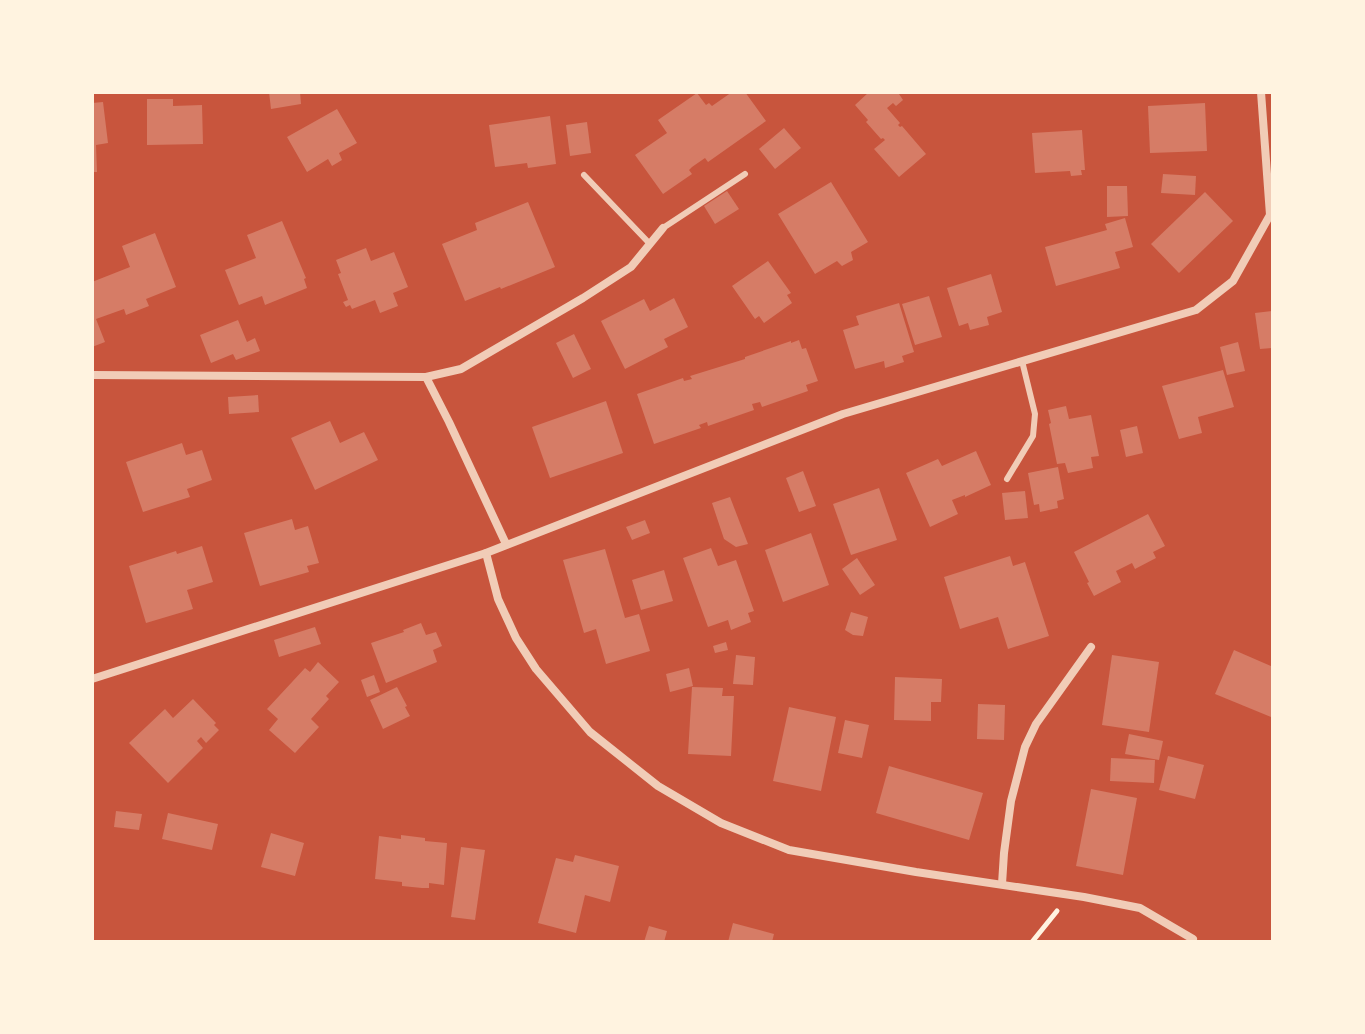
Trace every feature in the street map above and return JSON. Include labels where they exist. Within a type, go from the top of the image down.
[{"type":"street","points":[[92,679],[486,553],[843,414],[1196,310],[1233,281],[1272,214],[1261,92]]},
{"type":"street","points":[[92,375],[426,377],[461,369],[631,267],[663,228]]},
{"type":"street","points":[[426,377],[506,544]]},
{"type":"street","points":[[486,553],[502,607],[516,638],[536,669],[590,732],[658,786],[721,823],[789,850],[1140,908],[1193,939]]},
{"type":"street","points":[[1002,884],[1011,801],[1025,747],[1036,724],[1091,647]]},
{"type":"lane","points":[[663,228],[745,174]]},
{"type":"lane","points":[[584,175],[650,244]]},
{"type":"lane","points":[[1007,479],[1033,436],[1035,414],[1022,361]]},
{"type":"path","points":[[1032,942],[1071,895]]},
{"type":"building","points":[[269,92],[300,92],[301,104],[271,109]]},
{"type":"building","points":[[732,92],[745,92],[766,121],[708,162],[705,158],[692,167],[689,170],[692,174],[663,194],[635,155],[667,133],[658,120],[697,93],[706,105],[709,103],[712,106]]},
{"type":"building","points":[[869,92],[902,92],[899,94],[903,100],[887,108],[900,123],[898,125],[926,154],[899,177],[874,149],[885,140],[866,122],[868,120],[855,105]]},
{"type":"building","points":[[147,99],[173,99],[173,106],[202,105],[203,144],[147,145]]},
{"type":"building","points":[[103,102],[108,143],[96,145],[97,172],[92,172],[92,103]]},
{"type":"building","points":[[1205,103],[1207,151],[1150,153],[1148,106]]},
{"type":"building","points":[[337,109],[357,143],[339,153],[342,160],[332,166],[328,159],[307,172],[287,137]]},
{"type":"building","points":[[550,116],[556,164],[528,168],[527,163],[495,167],[489,125]]},
{"type":"building","points":[[587,122],[591,153],[570,156],[566,125]]},
{"type":"building","points":[[784,128],[801,148],[775,169],[759,149]]},
{"type":"building","points":[[1082,130],[1085,170],[1081,170],[1082,175],[1071,176],[1070,171],[1035,173],[1032,133]]},
{"type":"building","points":[[1163,174],[1196,176],[1195,195],[1161,193]]},
{"type":"building","points":[[831,182],[868,242],[851,252],[853,260],[842,266],[837,261],[815,274],[778,214]]},
{"type":"building","points":[[1107,186],[1127,186],[1128,216],[1107,217]]},
{"type":"building","points":[[727,191],[739,209],[715,224],[704,206]]},
{"type":"building","points":[[1205,192],[1233,221],[1179,273],[1151,244]]},
{"type":"building","points":[[528,202],[555,267],[465,301],[442,244],[477,230],[475,223]]},
{"type":"building","points":[[1125,218],[1133,247],[1115,252],[1120,268],[1056,286],[1045,247],[1107,230],[1105,224]]},
{"type":"building","points":[[282,221],[306,278],[307,288],[265,305],[262,296],[239,305],[225,270],[256,258],[247,235]]},
{"type":"building","points":[[155,233],[176,287],[146,299],[149,306],[126,315],[124,309],[96,319],[105,342],[92,347],[92,282],[130,267],[122,246]]},
{"type":"building","points":[[366,248],[371,261],[394,252],[408,287],[393,293],[398,306],[380,313],[375,300],[352,309],[343,302],[348,300],[336,260]]},
{"type":"building","points":[[768,261],[791,293],[787,295],[792,303],[764,323],[759,316],[755,319],[732,286]]},
{"type":"building","points":[[991,274],[1002,312],[987,317],[989,325],[970,330],[968,323],[959,326],[947,288]]},
{"type":"building","points":[[929,296],[942,337],[915,345],[902,304]]},
{"type":"building","points":[[674,298],[688,327],[664,339],[668,347],[625,369],[601,321],[644,299],[650,311]]},
{"type":"building","points":[[899,303],[914,352],[902,356],[904,362],[885,368],[884,361],[855,369],[843,330],[859,325],[856,316]]},
{"type":"building","points":[[1273,311],[1273,348],[1260,349],[1255,313]]},
{"type":"building","points":[[238,320],[247,342],[255,338],[260,351],[236,360],[233,354],[211,363],[200,335]]},
{"type":"building","points":[[574,334],[591,369],[573,378],[556,343]]},
{"type":"building","points":[[799,340],[802,349],[806,348],[818,381],[806,385],[808,391],[762,407],[760,402],[752,404],[754,410],[708,426],[707,422],[699,425],[701,428],[654,444],[637,394],[683,378],[684,381],[692,379],[690,376]]},
{"type":"building","points":[[1238,342],[1245,371],[1227,375],[1220,347]]},
{"type":"building","points":[[1223,370],[1234,407],[1198,417],[1202,433],[1179,439],[1162,386]]},
{"type":"building","points":[[258,395],[259,412],[229,414],[228,397]]},
{"type":"building","points":[[606,401],[623,453],[550,478],[532,427]]},
{"type":"building","points":[[1066,406],[1069,419],[1091,415],[1099,456],[1091,457],[1093,468],[1068,473],[1065,463],[1057,464],[1048,410]]},
{"type":"building","points":[[330,421],[340,443],[364,432],[378,460],[315,490],[291,438]]},
{"type":"building","points":[[1137,426],[1143,453],[1126,457],[1120,430]]},
{"type":"building","points":[[182,443],[186,455],[202,450],[212,480],[187,489],[190,497],[143,512],[126,462]]},
{"type":"building","points":[[976,451],[991,485],[952,500],[958,514],[930,527],[906,473],[938,459],[942,466]]},
{"type":"building","points":[[1058,467],[1064,499],[1057,501],[1058,508],[1040,512],[1039,504],[1034,505],[1028,473]]},
{"type":"building","points":[[803,471],[816,506],[799,512],[786,478]]},
{"type":"building","points":[[879,488],[897,540],[851,555],[833,504]]},
{"type":"building","points":[[1025,491],[1028,518],[1005,520],[1002,493]]},
{"type":"building","points":[[730,497],[748,544],[736,547],[724,539],[712,503]]},
{"type":"building","points":[[1148,514],[1165,546],[1153,552],[1156,558],[1135,569],[1132,563],[1116,571],[1121,582],[1094,596],[1074,552]]},
{"type":"building","points":[[292,519],[295,530],[308,526],[319,563],[307,566],[309,572],[260,586],[244,533]]},
{"type":"building","points":[[645,520],[650,533],[632,540],[626,527]]},
{"type":"building","points":[[811,533],[829,585],[783,602],[765,550]]},
{"type":"building","points":[[202,546],[213,582],[187,590],[193,609],[146,623],[129,566]]},
{"type":"building","points":[[711,548],[718,566],[736,560],[754,611],[748,613],[751,622],[731,630],[728,620],[708,627],[683,558]]},
{"type":"building","points":[[605,549],[625,618],[639,614],[650,651],[606,664],[596,629],[584,633],[563,560]]},
{"type":"building","points":[[1010,556],[1013,566],[1025,562],[1049,636],[1008,649],[998,617],[960,629],[944,577]]},
{"type":"building","points":[[857,558],[875,585],[860,595],[842,569]]},
{"type":"building","points":[[664,570],[673,601],[641,610],[632,580]]},
{"type":"building","points":[[851,612],[868,617],[863,636],[845,630]]},
{"type":"building","points":[[421,623],[426,635],[436,632],[442,646],[433,650],[437,662],[386,683],[371,643]]},
{"type":"building","points":[[315,627],[321,644],[279,657],[274,640]]},
{"type":"building","points":[[726,642],[728,650],[715,653],[713,646]]},
{"type":"building","points":[[1234,650],[1273,667],[1271,717],[1215,694]]},
{"type":"building","points":[[736,655],[755,657],[753,685],[733,684]]},
{"type":"building","points":[[1112,655],[1159,662],[1149,732],[1102,725]]},
{"type":"building","points":[[318,662],[339,682],[311,719],[319,727],[295,753],[269,730],[278,719],[267,709],[305,668],[310,672]]},
{"type":"building","points":[[689,668],[693,686],[670,692],[666,674]]},
{"type":"building","points":[[374,675],[380,692],[367,697],[361,680]]},
{"type":"building","points":[[895,677],[942,679],[941,702],[931,702],[931,721],[894,720]]},
{"type":"building","points":[[397,687],[410,716],[383,729],[370,700]]},
{"type":"building","points":[[692,687],[723,688],[722,696],[734,696],[731,756],[688,754]]},
{"type":"building","points":[[193,699],[219,730],[206,743],[201,737],[197,741],[203,748],[168,783],[129,743],[165,709],[173,718]]},
{"type":"building","points":[[978,704],[1005,705],[1004,740],[977,739]]},
{"type":"building","points":[[789,707],[836,717],[821,791],[773,781]]},
{"type":"building","points":[[845,720],[869,725],[862,758],[838,753]]},
{"type":"building","points":[[1129,734],[1163,741],[1159,760],[1125,754]]},
{"type":"building","points":[[1168,756],[1204,765],[1195,799],[1159,790]]},
{"type":"building","points":[[1111,758],[1155,760],[1154,783],[1110,781]]},
{"type":"building","points":[[889,766],[983,793],[969,840],[876,813]]},
{"type":"building","points":[[1091,789],[1137,798],[1123,875],[1076,866]]},
{"type":"building","points":[[116,811],[142,814],[139,830],[114,827]]},
{"type":"building","points":[[168,813],[218,824],[212,850],[162,839]]},
{"type":"building","points":[[271,833],[304,843],[295,876],[261,867]]},
{"type":"building","points":[[401,835],[447,843],[444,885],[429,883],[429,888],[422,888],[375,879],[379,836],[401,839]]},
{"type":"building","points":[[461,847],[485,850],[475,920],[451,917]]},
{"type":"building","points":[[575,855],[619,866],[610,902],[585,895],[576,933],[538,923],[556,858],[573,862]]},
{"type":"building","points":[[733,923],[774,934],[772,942],[728,942]]},
{"type":"building","points":[[649,926],[667,931],[664,942],[644,942]]}]
